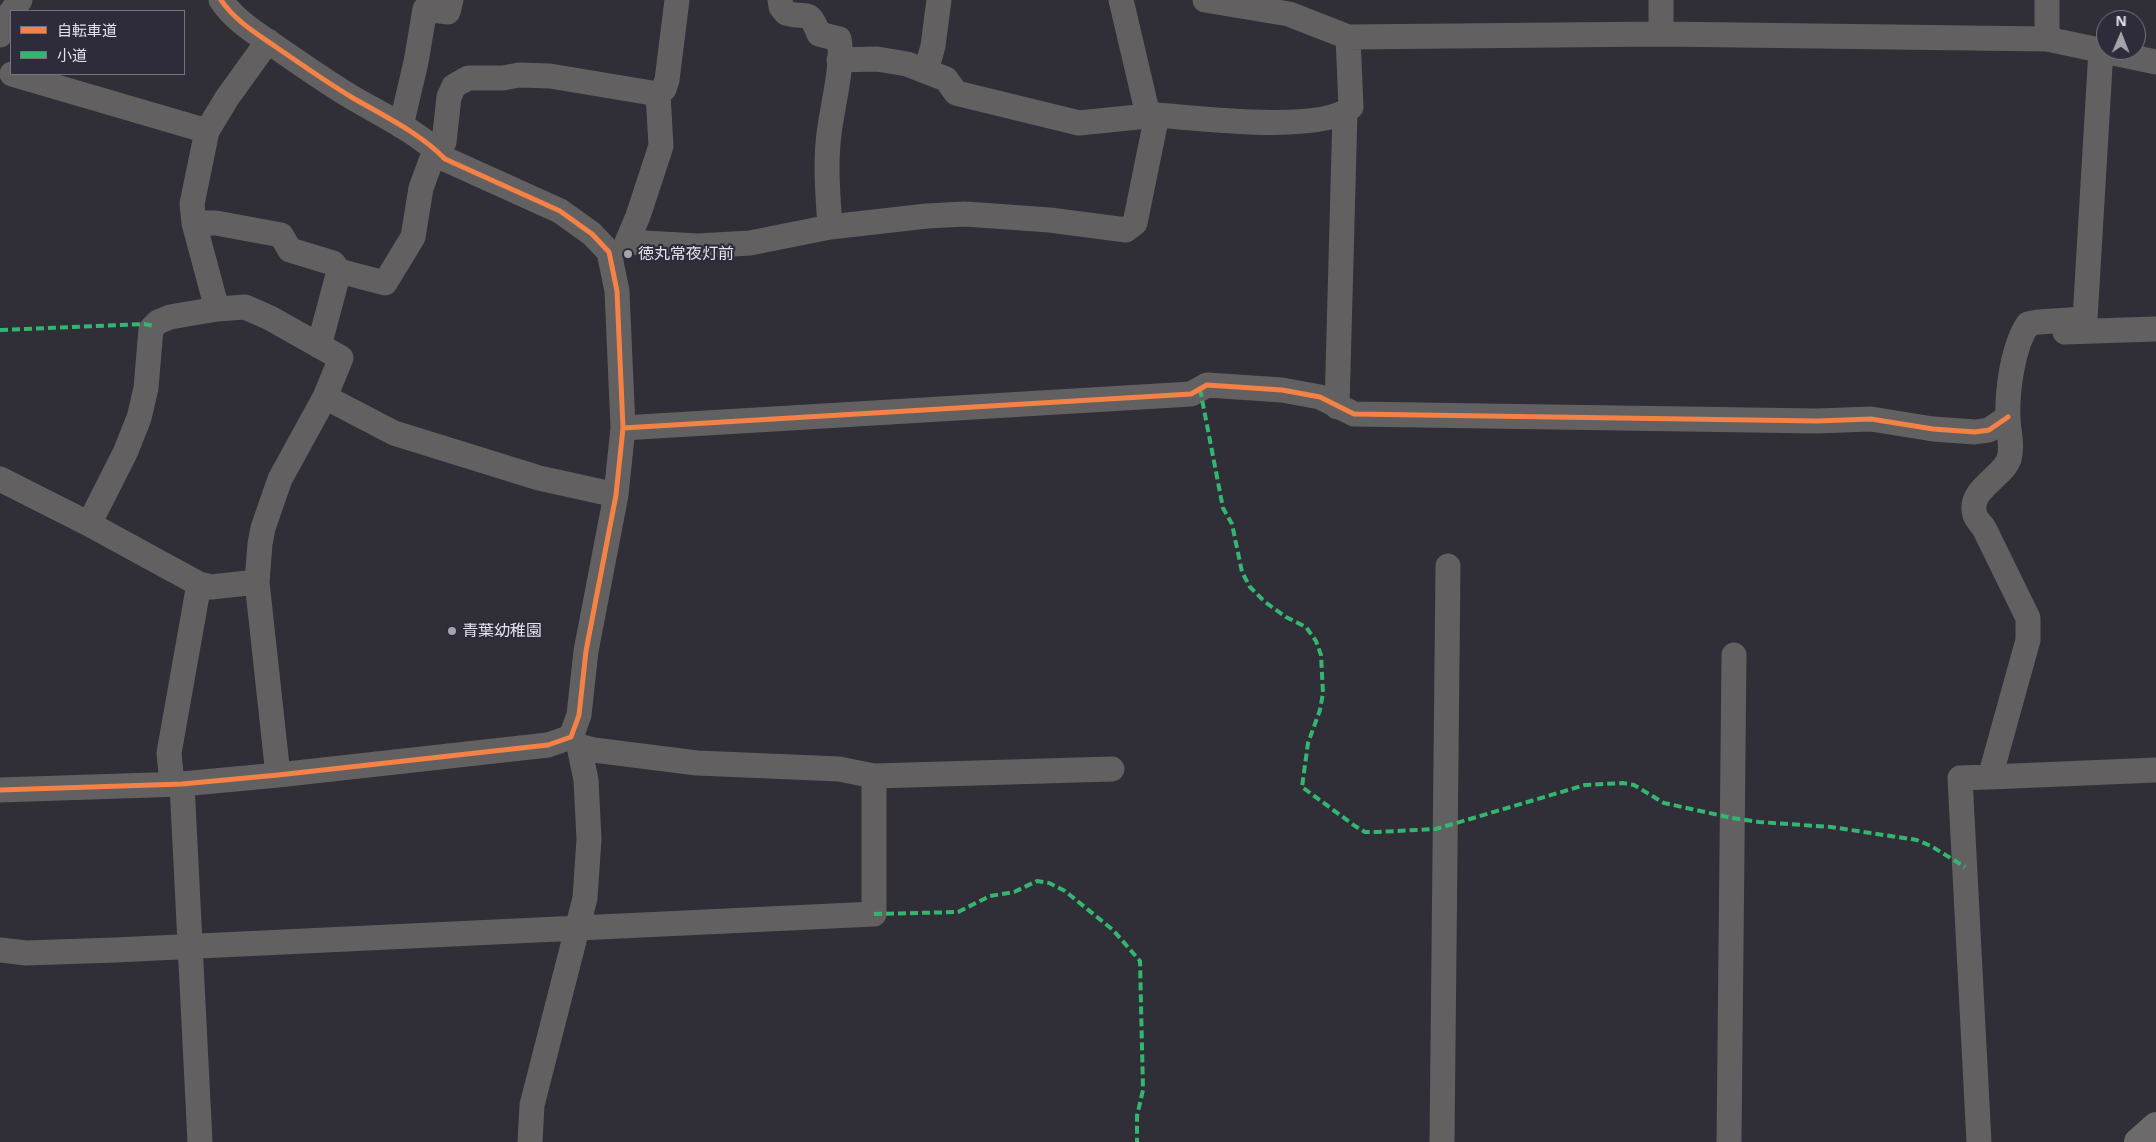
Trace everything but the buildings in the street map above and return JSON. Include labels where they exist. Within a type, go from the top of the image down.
[{"type":"main road","points":[[2138,1142],[2156,1126]]},
{"type":"street","points":[[401,126],[416,62],[425,9],[448,12],[451,0]]},
{"type":"street","points":[[194,223],[216,223],[281,235],[290,250],[333,263],[339,271],[385,283],[413,237],[421,188],[431,161],[444,142],[449,97],[454,86],[468,78],[503,78],[519,75],[550,76],[658,94],[664,89],[667,80],[677,0]]},
{"type":"street","points":[[780,0],[781,7],[786,13],[808,15],[812,18],[819,34],[839,39],[839,60],[829,136],[826,179],[830,227]]},
{"type":"street","points":[[926,71],[933,46],[939,0]]},
{"type":"street","points":[[226,2],[268,41],[335,87],[431,144],[445,159],[560,211],[592,234],[618,247],[750,243],[830,227],[926,216],[965,214],[1050,220],[1126,230],[1135,224],[1153,115],[1121,0]]},
{"type":"street","points":[[1205,0],[1289,14],[1348,37],[1661,34],[2047,39],[2096,49]]},
{"type":"street","points":[[1661,0],[1661,34]]},
{"type":"street","points":[[2047,0],[2047,39]]},
{"type":"street","points":[[839,60],[877,59],[907,64],[946,79],[956,93],[1079,123],[1153,115],[1280,123],[1303,121],[1345,113],[1351,107],[1348,37]]},
{"type":"street","points":[[217,308],[194,223],[192,204],[207,131],[227,98],[268,41]]},
{"type":"street","points":[[1990,777],[2028,640],[2028,618],[2022,602],[1984,528],[1974,516],[1974,504],[1985,485],[2009,459],[2011,438],[2008,417],[2010,383],[2015,353],[2023,332],[2028,324],[2085,319],[2100,60]]},
{"type":"street","points":[[15,75],[207,131]]},
{"type":"street","points":[[530,1142],[532,1105],[586,898],[589,839],[586,780],[575,742],[586,651],[616,495],[623,428],[617,291],[618,247],[638,216],[661,146],[658,94]]},
{"type":"street","points":[[1338,407],[1345,113]]},
{"type":"street","points":[[319,346],[339,271]]},
{"type":"street","points":[[89,524],[125,453],[139,418],[146,388],[151,329],[158,322],[170,317],[217,308],[245,307],[270,318],[341,358],[326,397],[280,479],[263,528],[257,582],[278,776]]},
{"type":"street","points":[[2020,344],[2032,335],[2041,334],[2156,329]]},
{"type":"street","points":[[623,428],[1191,394],[1207,385],[1282,390],[1306,394],[1320,397],[1354,414],[1817,421],[1871,419],[1933,429],[1975,432],[1989,430],[2008,417]]},
{"type":"street","points":[[326,397],[394,433],[539,478],[616,495]]},
{"type":"street","points":[[0,479],[89,524],[199,584],[211,587],[257,582]]},
{"type":"street","points":[[1442,1142],[1448,566]]},
{"type":"street","points":[[199,584],[169,753],[177,784],[191,946],[200,1142]]},
{"type":"street","points":[[1729,1142],[1734,655]]},
{"type":"street","points":[[0,790],[177,784],[278,776],[575,742],[697,762],[839,769],[874,776],[1112,769]]},
{"type":"street","points":[[1979,1142],[1960,778],[2156,770]]},
{"type":"street","points":[[0,950],[26,953],[874,914],[874,776]]},
{"type":"marked path","points":[[0,330],[144,324],[155,326]]},
{"type":"marked path","points":[[1200,389],[1223,508],[1232,524],[1242,572],[1250,587],[1265,602],[1286,617],[1306,627],[1316,641],[1321,655],[1323,693],[1320,710],[1308,743],[1302,787],[1355,826],[1365,832],[1436,829],[1585,785],[1623,783],[1634,785],[1664,803],[1732,818],[1759,822],[1831,827],[1917,840],[1931,846],[1965,867]]},
{"type":"marked path","points":[[874,914],[958,912],[990,896],[1014,892],[1037,881],[1049,883],[1065,891],[1113,930],[1140,961],[1143,1090],[1137,1116],[1137,1142]]},
{"type":"cycle path","points":[[0,790],[182,784],[548,745],[571,737],[579,715],[586,651],[616,495],[623,428],[617,291],[609,252],[592,234],[560,211],[445,159],[413,133],[333,86],[254,32],[232,14],[221,0]]},
{"type":"cycle path","points":[[623,428],[1191,394],[1207,385],[1282,390],[1320,397],[1354,414],[1817,421],[1871,419],[1933,429],[1975,432],[1989,430],[2008,417]]},
{"type":"place","name":"徳丸常夜灯前","points":[[628,254]]},
{"type":"place","name":"青葉幼稚園","points":[[452,631]]}]
